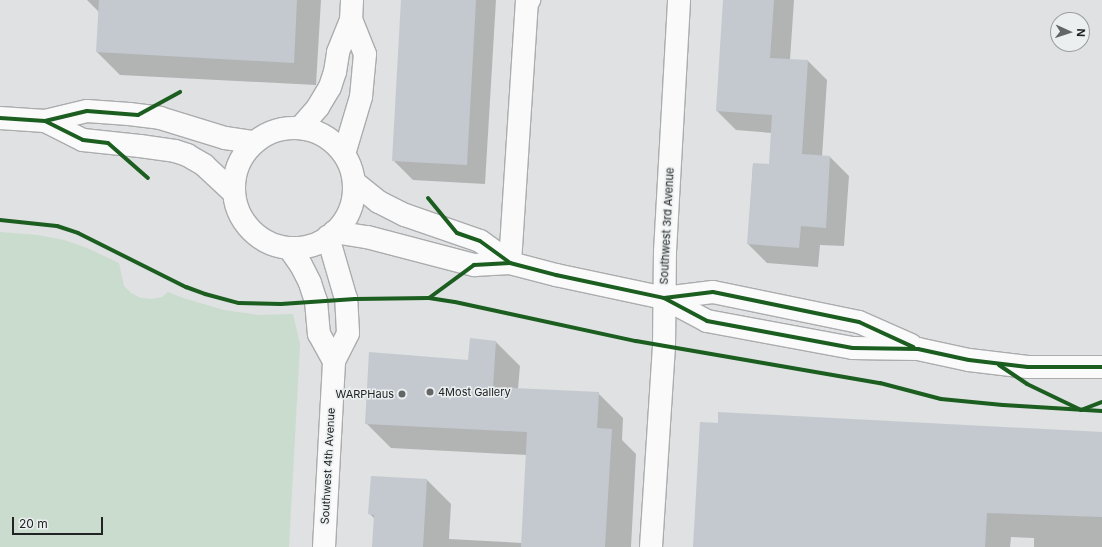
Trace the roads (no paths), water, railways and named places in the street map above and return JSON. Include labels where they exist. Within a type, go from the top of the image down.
[{"type":"street","points":[[510,263],[527,3],[529,0]]},
{"type":"street","name":"Southwest 3rd Avenue","points":[[651,547],[664,346],[664,298],[679,0]]},
{"type":"street","points":[[300,128],[318,107],[330,87],[335,72],[338,52],[352,10]]},
{"type":"street","points":[[344,154],[361,97],[366,54],[352,10]]},
{"type":"street","points":[[0,118],[45,121],[87,111],[133,115],[160,118],[225,138],[254,142]]},
{"type":"street","points":[[45,121],[83,140],[174,151],[204,165],[234,193]]},
{"type":"street","points":[[300,128],[317,132],[332,141],[344,154],[350,167],[354,182],[354,197],[349,212],[341,225],[331,235],[304,247],[289,248],[273,244],[258,236],[246,224],[238,209],[234,193],[236,174],[240,162],[254,142],[276,130],[300,128]]},
{"type":"street","points":[[354,182],[379,202],[405,215],[480,241],[510,263]]},
{"type":"street","points":[[331,235],[367,237],[474,265],[510,263],[556,275],[664,298],[707,320],[853,348],[918,349],[997,364],[1028,367],[1102,367]]},
{"type":"street","name":"Southwest 4th Avenue","points":[[324,547],[334,361],[348,333],[346,299],[331,235]]},
{"type":"street","points":[[289,248],[310,283],[316,301],[319,334],[334,361]]},
{"type":"street","points":[[664,298],[713,292],[728,295],[859,322],[918,349]]},
{"type":"place","name":"4Most Gallery","points":[[430,392]]},
{"type":"place","name":"WARPHaus","points":[[402,394]]}]
